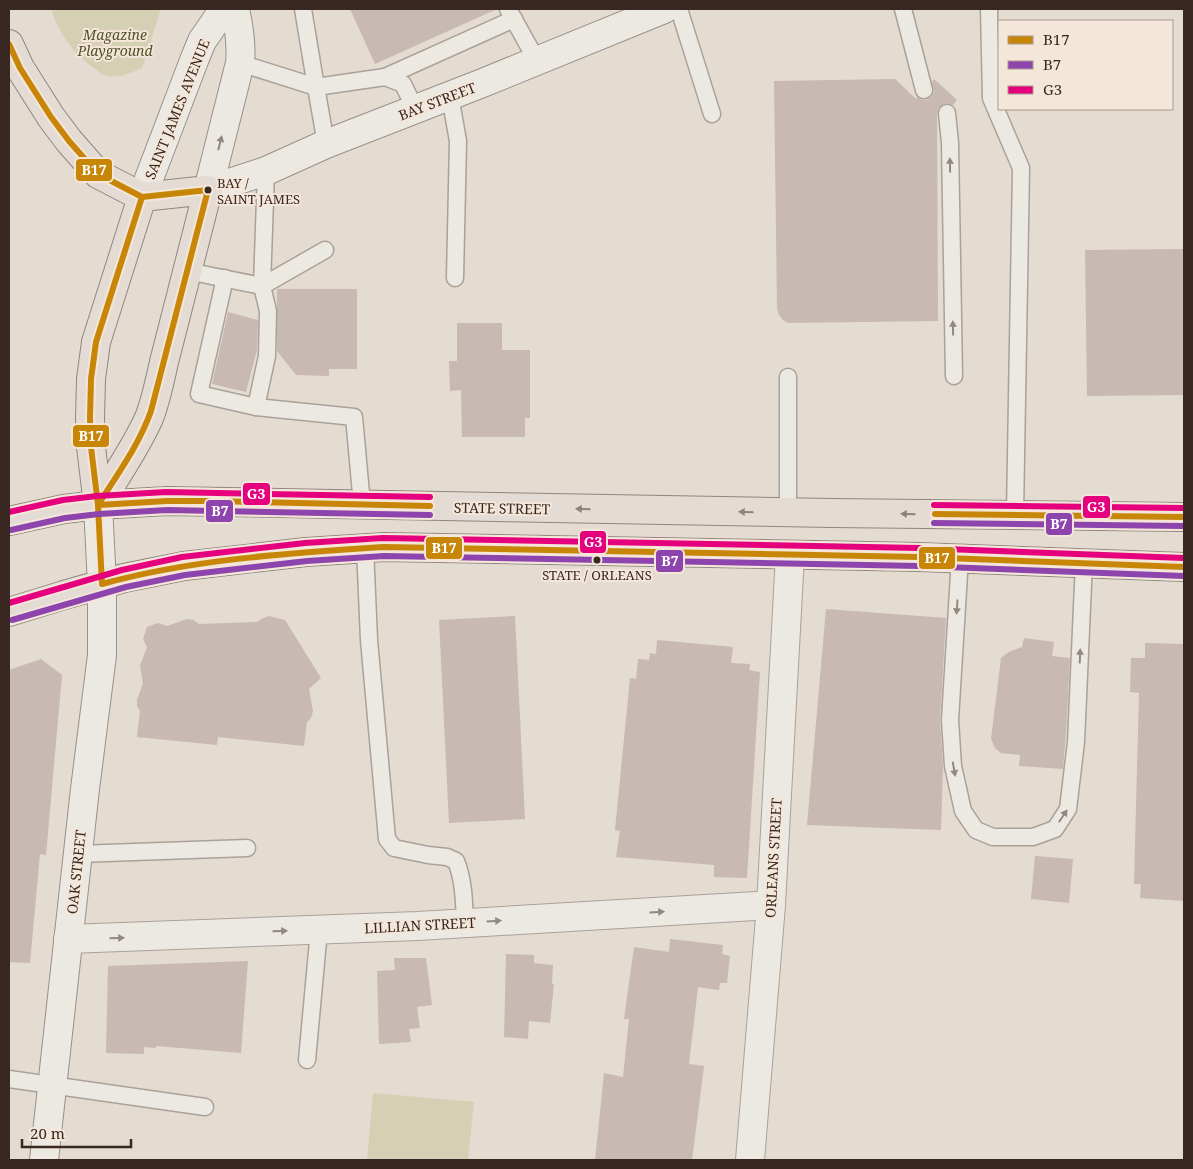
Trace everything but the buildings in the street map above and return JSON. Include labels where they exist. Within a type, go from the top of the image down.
[{"type":"main road","name":"SAINT JAMES AVENUE","points":[[102,584],[98,505],[91,447],[90,418],[91,379],[96,342],[142,197],[195,58],[202,41],[224,9]]},
{"type":"main road","points":[[98,505],[135,447],[158,390],[240,63],[240,32],[235,9]]},
{"type":"main road","name":"BAY STREET","points":[[208,190],[266,171],[326,144],[664,9]]},
{"type":"main road","points":[[9,44],[20,68],[35,93],[69,141],[98,174],[142,197],[208,190]]},
{"type":"main road","name":"STATE STREET","points":[[9,521],[64,509],[167,501],[1184,517]]},
{"type":"main road","points":[[788,512],[790,555]]},
{"type":"main road","points":[[9,612],[64,594],[124,578],[184,566],[296,553],[365,548],[919,557],[1184,567]]},
{"type":"main road","name":"ORLEANS STREET","points":[[750,1160],[770,905],[790,555]]},
{"type":"main road","name":"OAK STREET","points":[[44,1160],[102,655],[102,584]]},
{"type":"main road","name":"LILLIAN STREET","points":[[68,939],[465,923],[770,905]]},
{"type":"lane","points":[[303,9],[326,144]]},
{"type":"lane","points":[[679,9],[712,114]]},
{"type":"lane","points":[[903,9],[924,90]]},
{"type":"lane","points":[[989,9],[991,98],[1021,168],[1015,515]]},
{"type":"lane","points":[[240,63],[316,87],[386,77],[511,14],[537,61]]},
{"type":"lane","points":[[386,77],[403,84],[415,109]]},
{"type":"lane","points":[[450,96],[458,141],[455,278]]},
{"type":"lane","points":[[947,113],[950,143],[954,376]]},
{"type":"lane","points":[[256,407],[268,311],[262,286],[266,171]]},
{"type":"lane","points":[[188,270],[262,286],[325,250]]},
{"type":"lane","points":[[225,278],[213,344],[199,394],[256,407],[354,417],[362,505]]},
{"type":"lane","points":[[788,377],[788,512]]},
{"type":"lane","points":[[365,548],[369,640],[386,839],[394,848],[456,860],[463,888],[465,923]]},
{"type":"lane","points":[[960,558],[950,720],[953,766],[963,811],[976,830],[993,837],[1033,837],[1055,829],[1068,809],[1076,742],[1084,562]]},
{"type":"lane","points":[[78,854],[247,848]]},
{"type":"lane","points":[[307,1060],[319,930]]},
{"type":"lane","points":[[9,1079],[205,1107]]},
{"type":"green space","name":"Magazine Playground","points":[[51,9],[161,9],[142,68],[125,75],[106,76],[73,50],[58,26]]},
{"type":"green space","points":[[373,1093],[474,1102],[468,1160],[367,1160]]},
{"type":"transit line","name":"B17","points":[[9,44],[20,68],[51,117],[98,174],[142,197],[208,190],[151,411],[134,448],[98,505]]},
{"type":"transit line","name":"B17","points":[[142,197],[96,342],[91,379],[91,447],[98,505],[102,584],[136,575],[242,558],[384,547],[919,557],[1184,567]]},
{"type":"transit line","name":"G3","points":[[9,512],[63,500],[166,492],[430,497]]},
{"type":"transit line","name":"B17","points":[[98,505],[207,501],[430,506]]},
{"type":"transit line","name":"G3","points":[[934,505],[1184,508]]},
{"type":"transit line","name":"B7","points":[[11,530],[65,518],[167,510],[430,515]]},
{"type":"transit line","name":"B17","points":[[935,514],[1184,517]]},
{"type":"transit line","name":"B7","points":[[934,523],[1184,526]]},
{"type":"transit line","name":"G3","points":[[9,603],[122,570],[182,557],[305,543],[383,538],[919,548],[1184,558]]},
{"type":"transit line","name":"B7","points":[[12,620],[126,587],[185,575],[307,561],[384,556],[919,566],[1184,576]]},
{"type":"place","name":"BAY / SAINT JAMES","points":[[208,190]]},
{"type":"place","name":"STATE / ORLEANS","points":[[597,560]]}]
